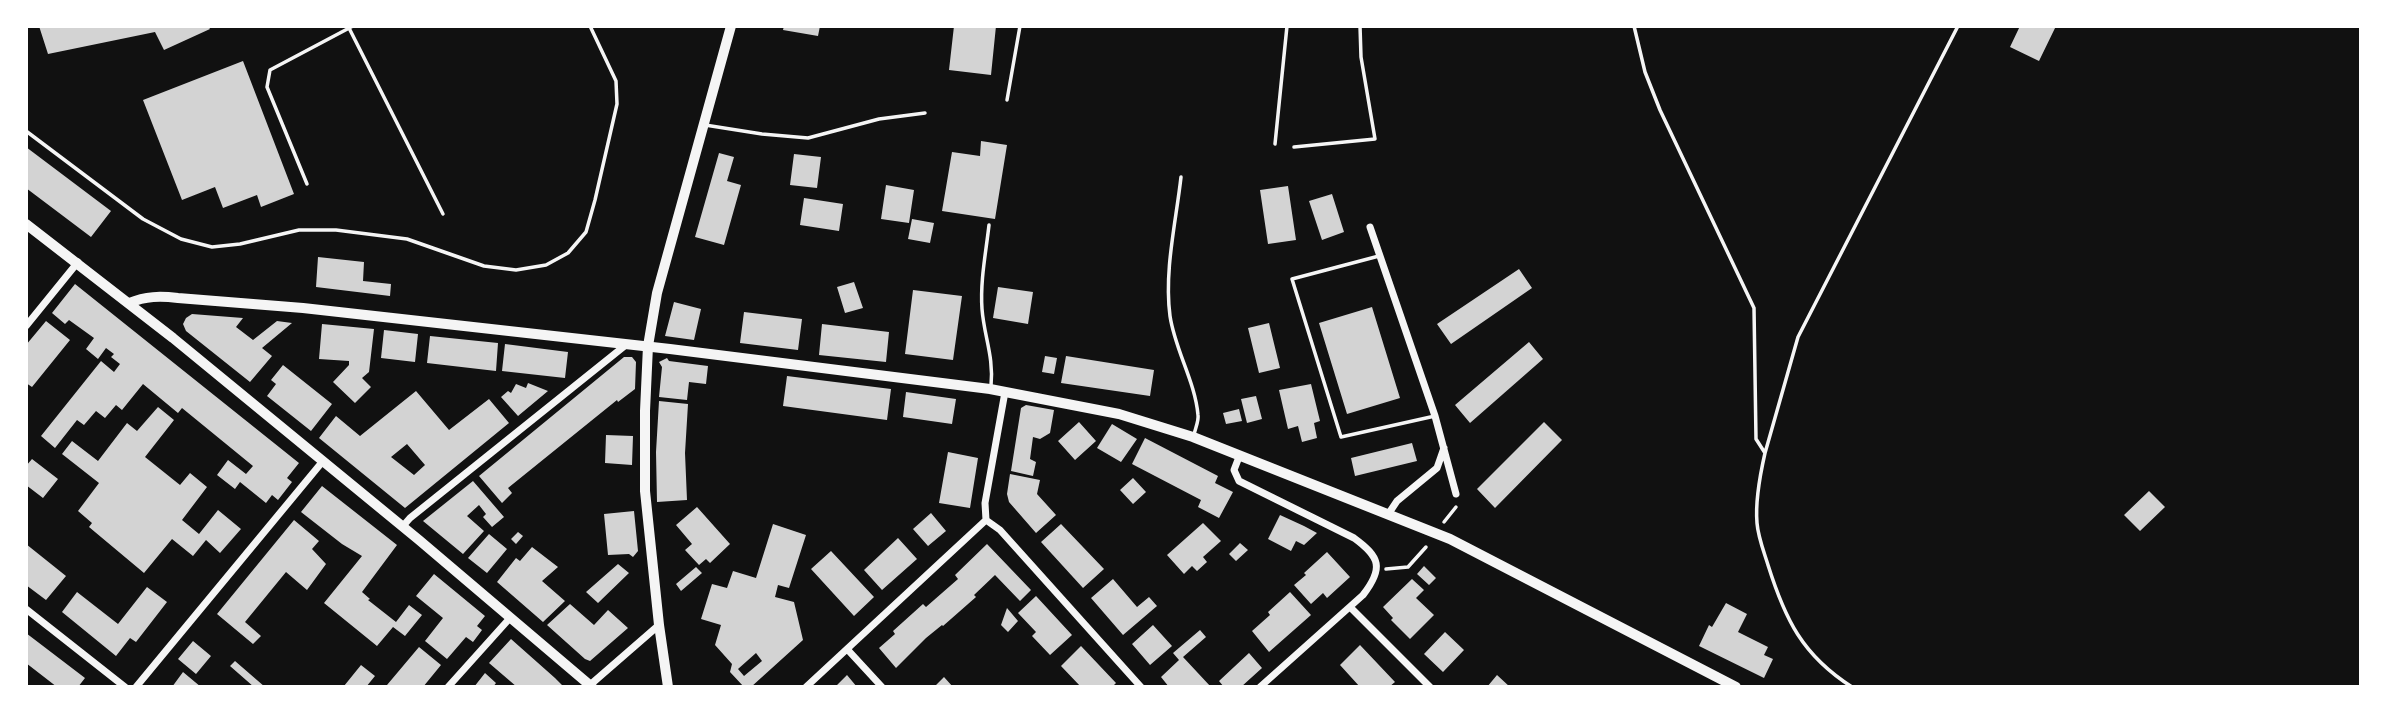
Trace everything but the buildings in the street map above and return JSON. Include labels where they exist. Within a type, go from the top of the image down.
[{"type":"main road","points":[[668,687],[645,491],[648,346],[654,307],[731,26]]},
{"type":"main road","points":[[26,224],[78,262],[323,461],[591,686]]},
{"type":"street","points":[[1370,228],[1435,416],[1456,494]]},
{"type":"street","points":[[26,326],[78,262]]},
{"type":"street","points":[[129,303],[155,296],[317,310],[648,346],[990,389],[1119,414],[1193,437],[1450,539],[1736,687]]},
{"type":"street","points":[[402,526],[628,344]]},
{"type":"street","points":[[986,520],[985,503],[1005,392]]},
{"type":"street","points":[[1389,513],[1397,501],[1437,468],[1444,447]]},
{"type":"street","points":[[1239,457],[1234,470],[1239,481],[1361,543],[1376,558],[1377,570],[1372,583],[1350,607],[1260,687]]},
{"type":"street","points":[[136,687],[323,461]]},
{"type":"street","points":[[806,687],[986,520]]},
{"type":"street","points":[[986,520],[1000,530],[1141,687]]},
{"type":"street","points":[[1350,607],[1430,687]]},
{"type":"street","points":[[26,609],[125,687]]},
{"type":"street","points":[[448,687],[510,618]]},
{"type":"street","points":[[591,686],[659,625]]},
{"type":"street","points":[[848,649],[882,687]]},
{"type":"lane","points":[[26,131],[143,219],[181,240],[212,247],[240,244],[299,230],[336,230],[407,239],[484,266],[516,270],[546,265],[568,253],[586,232],[617,104],[617,81],[590,26]]},
{"type":"lane","points":[[1634,26],[1645,72],[1660,110],[1754,308],[1756,439],[1765,453]]},
{"type":"lane","points":[[1852,687],[1826,670],[1791,626],[1775,589],[1756,523],[1760,476],[1798,337],[1958,26]]},
{"type":"lane","points":[[307,184],[267,87],[270,70],[351,27],[443,214]]},
{"type":"lane","points":[[703,124],[762,134],[808,138],[879,119],[925,114]]},
{"type":"lane","points":[[1181,177],[1170,271],[1170,315],[1199,417],[1193,437]]},
{"type":"lane","points":[[989,225],[982,295],[983,322],[992,360],[990,389]]},
{"type":"lane","points":[[1379,256],[1292,279],[1341,437],[1435,416]]},
{"type":"path","points":[[1007,100],[1020,26]]},
{"type":"path","points":[[1275,144],[1287,26]]},
{"type":"path","points":[[1294,147],[1375,139],[1361,57],[1360,26]]},
{"type":"path","points":[[1444,522],[1457,506],[1456,494]]},
{"type":"path","points":[[1377,570],[1408,567],[1426,547]]}]
